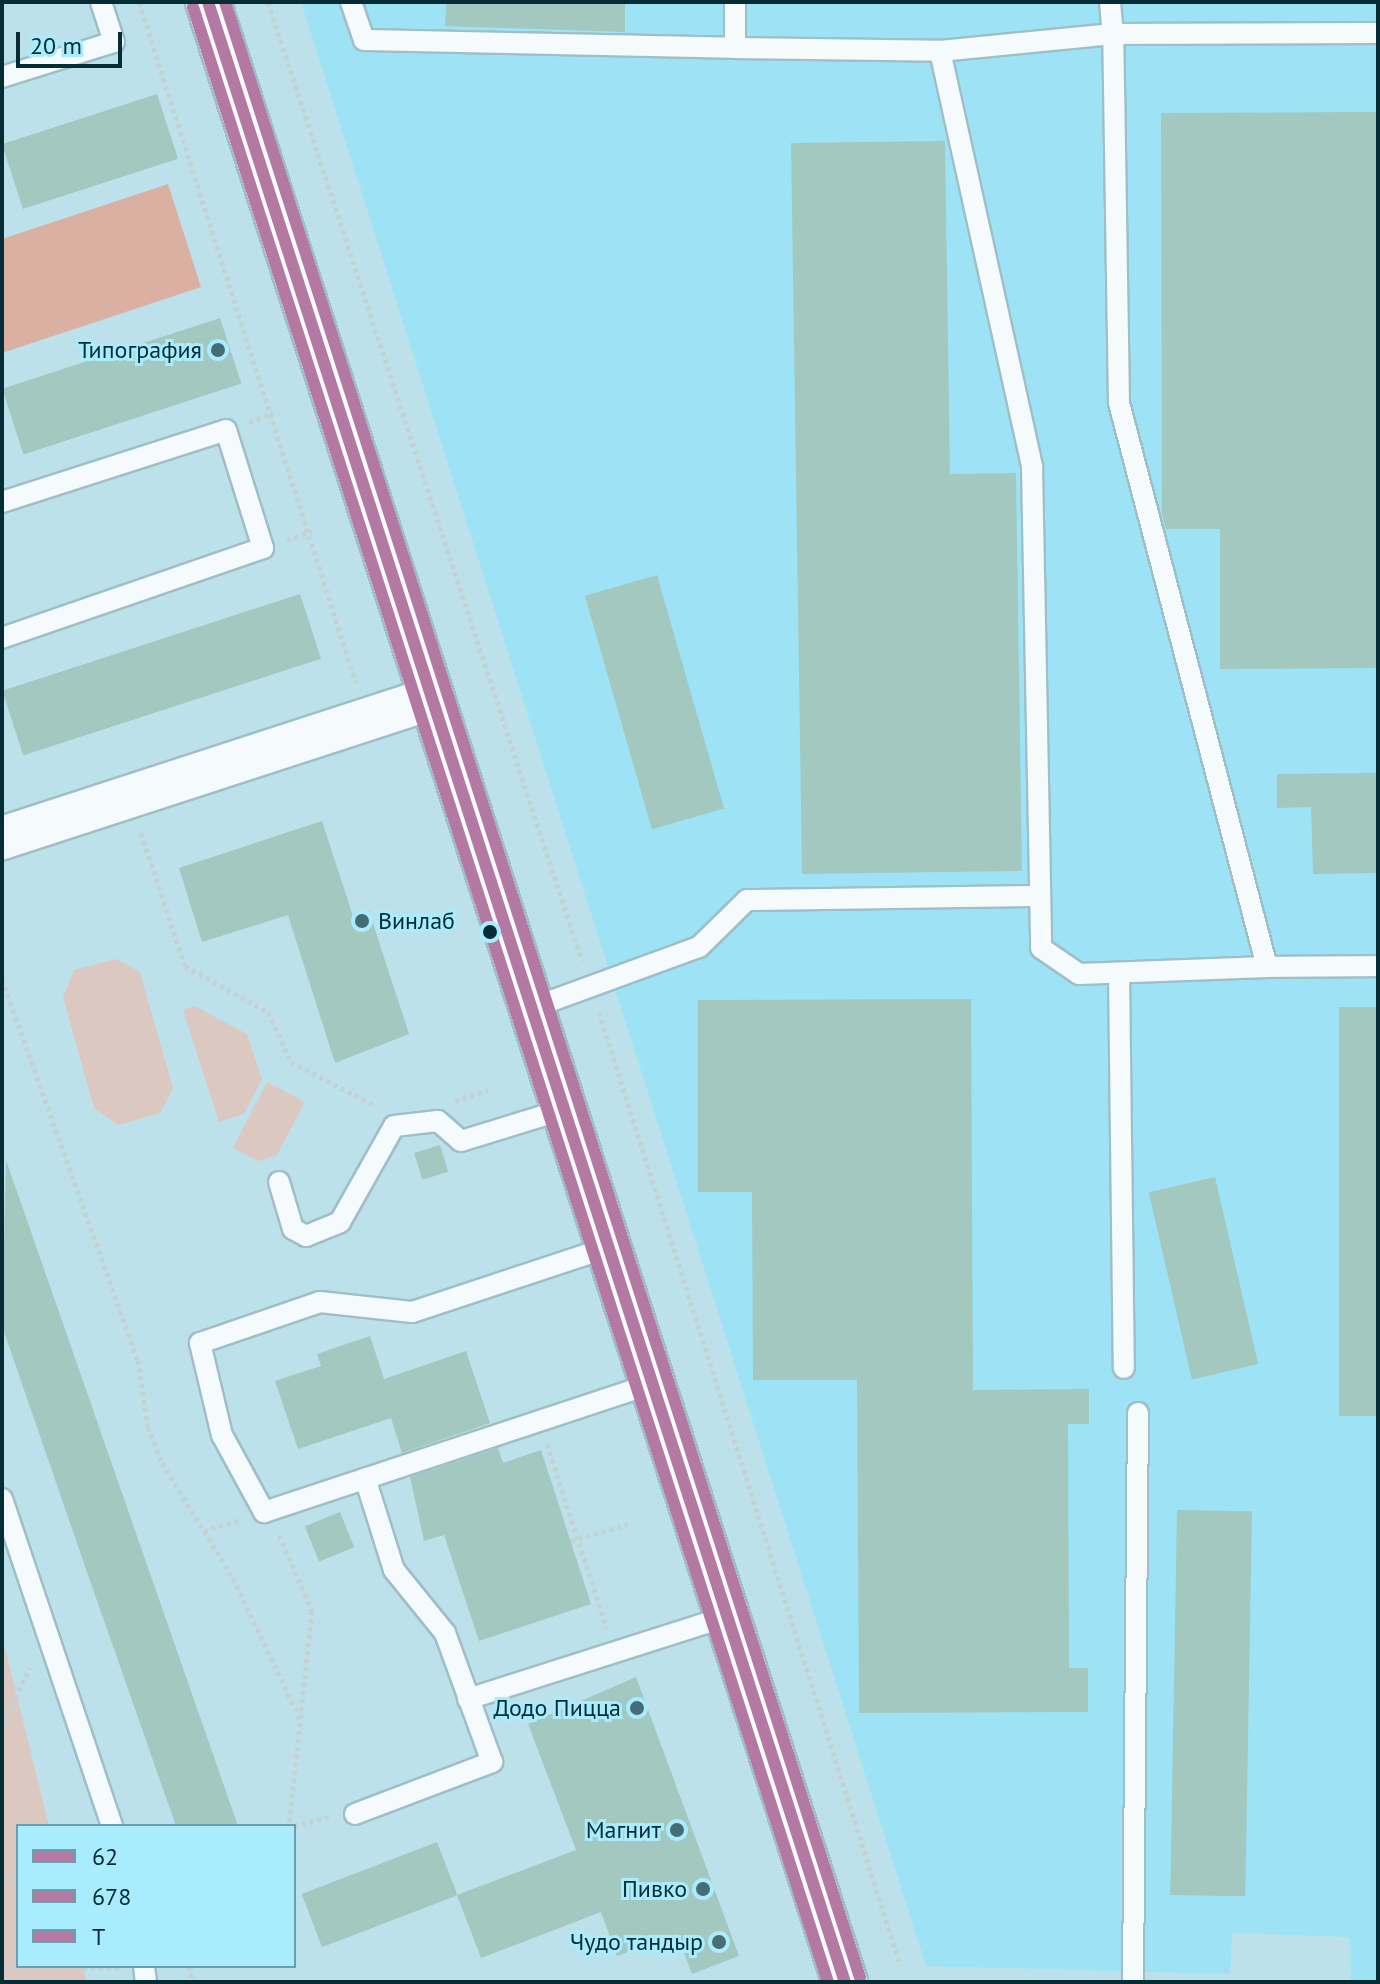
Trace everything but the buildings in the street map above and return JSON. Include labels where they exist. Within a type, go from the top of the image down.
[{"type":"main road","points":[[208,2],[845,1982]]},
{"type":"street","points":[[2,838],[432,698]]},
{"type":"lane","points":[[2,77],[114,42],[101,2]]},
{"type":"lane","points":[[351,2],[364,40],[940,51],[1113,34],[1378,33]]},
{"type":"lane","points":[[735,2],[735,48]]},
{"type":"lane","points":[[1110,2],[1119,403],[1267,967]]},
{"type":"lane","points":[[940,51],[1032,467],[1041,948],[1056,964],[1079,974],[1378,966]]},
{"type":"lane","points":[[2,502],[226,430],[263,548],[2,638]]},
{"type":"lane","points":[[532,1008],[699,947],[747,900],[1040,896]]},
{"type":"lane","points":[[1119,974],[1124,1368]]},
{"type":"lane","points":[[279,1182],[293,1229],[306,1236],[340,1222],[394,1126],[438,1121],[461,1141],[565,1109]]},
{"type":"lane","points":[[609,1247],[412,1312],[320,1302],[200,1343],[222,1435],[264,1512],[653,1383]]},
{"type":"lane","points":[[1133,1982],[1138,1413]]},
{"type":"lane","points":[[355,1814],[492,1762],[445,1633],[394,1570],[365,1478]]},
{"type":"lane","points":[[2,1499],[111,1824]]},
{"type":"lane","points":[[468,1699],[728,1616]]},
{"type":"path","points":[[139,2],[357,688]]},
{"type":"path","points":[[268,2],[591,987],[899,1961]]},
{"type":"path","points":[[141,833],[185,966],[268,1012],[291,1062],[386,1108]]},
{"type":"path","points":[[2,979],[138,1360],[152,1439],[233,1578],[300,1719]]},
{"type":"path","points":[[539,1422],[614,1652]]},
{"type":"path","points":[[264,1512],[291,1555],[312,1611],[291,1824]]},
{"type":"path","points":[[571,1541],[627,1524]]},
{"type":"path","points":[[2,1727],[47,1630]]},
{"type":"path","points":[[296,1825],[355,1814]]},
{"type":"path","points":[[66,1968],[145,1972]]},
{"type":"shaded area","points":[[301,2],[1378,2],[1378,1982],[1351,1982],[1350,1937],[1232,1933],[1230,1974],[926,1966]]},
{"type":"shaded area","points":[[168,184],[201,287],[2,353],[2,239]]},
{"type":"shaded area","points":[[116,959],[140,972],[173,1088],[160,1113],[118,1125],[94,1108],[63,997],[74,970]]},
{"type":"shaded area","points":[[194,1006],[247,1034],[262,1079],[244,1114],[219,1122],[183,1010]]},
{"type":"shaded area","points":[[267,1082],[305,1102],[277,1155],[258,1161],[233,1148]]},
{"type":"shaded area","points":[[2,1636],[49,1824],[16,1824],[16,1968],[83,1968],[86,1982],[2,1982]]},
{"type":"transit line","name":"62","points":[[208,2],[845,1982]]},
{"type":"transit line","name":"Т","points":[[225,2],[860,1977]]},
{"type":"transit line","name":"678","points":[[193,7],[828,1982]]},
{"type":"place","name":"Типография","points":[[218,350]]},
{"type":"place","name":"Винлаб","points":[[362,921]]},
{"type":"place","name":"Додо Пицца","points":[[637,1708]]},
{"type":"place","name":"Магнит","points":[[677,1830]]},
{"type":"place","name":"Пивко","points":[[703,1889]]},
{"type":"place","name":"Чудо тандыр","points":[[719,1942]]}]
